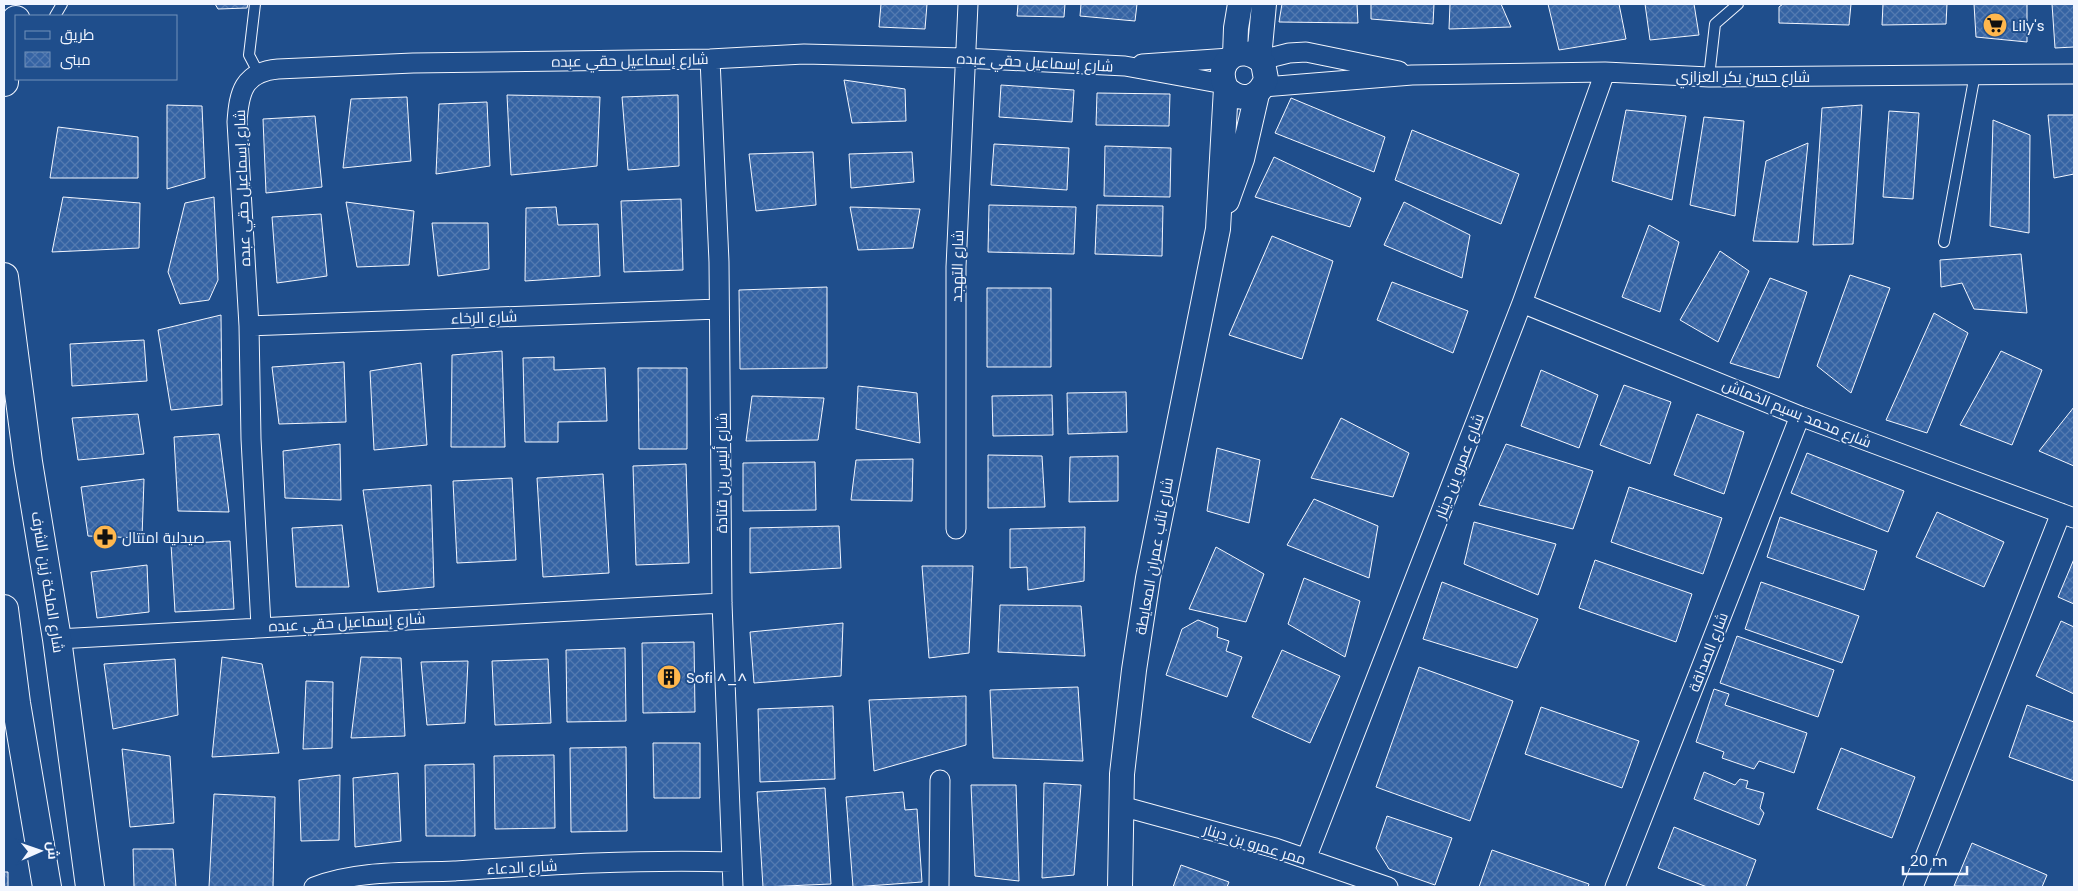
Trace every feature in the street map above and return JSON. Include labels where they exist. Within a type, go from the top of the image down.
[{"type":"main road","points":[[8,71],[15,26]]},
{"type":"main road","name":"شارع الملكة زين الشرف","points":[[4,277],[28,462],[57,639],[90,887]]},
{"type":"main road","points":[[4,609],[10,698],[47,887]]},
{"type":"street","name":"شارع التهجد","points":[[956,529],[956,267],[964,58],[968,4]]},
{"type":"street","points":[[1240,4],[1233,56],[1222,73],[1225,86],[1232,94],[1241,97],[1249,97],[1260,90],[1266,71],[1260,59],[1264,4]]},
{"type":"street","name":"شارع حسن بكر العزازي","points":[[1260,59],[1289,52],[1306,52],[1412,74]]},
{"type":"street","points":[[1233,56],[1247,53],[1260,59]]},
{"type":"street","name":"شارع إسماعيل حقي عبده","points":[[722,603],[261,626],[251,440],[249,326],[237,122],[239,96],[244,85],[259,74],[278,69],[413,63],[710,59],[804,54],[964,58],[1125,66],[1233,56]]},
{"type":"street","name":"شارع أنيس بن قتادة","points":[[710,59],[719,308],[722,603],[733,887]]},
{"type":"street","name":"شارع إسماعيل حقي عبده","points":[[1125,66],[1225,86]]},
{"type":"street","name":"شارع حسن بكر العزازي","points":[[1260,90],[1412,74],[1605,72],[1710,77],[2074,74]]},
{"type":"street","name":"شارع عمرو بن دينار","points":[[1306,859],[1522,303],[1605,72]]},
{"type":"street","name":"شارع نائب عمران المعايطة","points":[[1218,229],[1225,86]]},
{"type":"street","name":"شارع نائب عمران المعايطة","points":[[1120,887],[1122,774],[1133,679],[1148,578],[1218,229],[1242,159],[1260,90]]},
{"type":"street","name":"شارع محمد بسيم الخماش","points":[[1522,303],[1800,416],[2067,515]]},
{"type":"street","name":"شارع الرخاء","points":[[249,326],[719,308]]},
{"type":"street","name":"شارع الصداقة","points":[[1615,887],[1800,416]]},
{"type":"street","points":[[1913,887],[2067,515]]},
{"type":"street","points":[[57,639],[261,626]]},
{"type":"street","points":[[939,887],[940,780]]},
{"type":"street","name":"ممر عمرو بن دينار","points":[[1121,806],[1245,839],[1388,887]]},
{"type":"street","name":"شارع الدعاء","points":[[314,887],[336,880],[410,873],[666,860],[732,862]]},
{"type":"lane","points":[[56,15],[62,4]]},
{"type":"lane","points":[[255,4],[249,55],[259,74]]},
{"type":"lane","points":[[1710,77],[1715,24],[1738,4]]},
{"type":"lane","points":[[1944,242],[1975,74]]},
{"type":"building","points":[[215,4],[248,4],[247,8],[218,9]]},
{"type":"building","points":[[881,4],[927,4],[925,29],[879,27]]},
{"type":"building","points":[[1018,4],[1065,4],[1064,17],[1017,16]]},
{"type":"building","points":[[1081,4],[1137,4],[1135,21],[1080,16]]},
{"type":"building","points":[[1282,4],[1357,4],[1358,23],[1279,22]]},
{"type":"building","points":[[1371,4],[1434,4],[1433,24],[1371,19]]},
{"type":"building","points":[[1450,4],[1501,4],[1511,27],[1449,29]]},
{"type":"building","points":[[1548,4],[1619,4],[1626,39],[1559,50]]},
{"type":"building","points":[[1645,4],[1694,4],[1699,35],[1650,40]]},
{"type":"building","points":[[1783,4],[1851,4],[1849,25],[1779,23],[1779,7]]},
{"type":"building","points":[[1883,4],[1947,4],[1946,24],[1882,25]]},
{"type":"building","points":[[1974,4],[2027,4],[2027,42],[1976,37]]},
{"type":"building","points":[[2052,4],[2074,4],[2074,47],[2055,48]]},
{"type":"building","points":[[844,80],[905,89],[906,121],[852,123]]},
{"type":"building","points":[[1001,85],[1074,90],[1072,122],[999,117]]},
{"type":"building","points":[[1097,93],[1170,94],[1169,126],[1096,125]]},
{"type":"building","points":[[507,95],[600,97],[597,166],[511,175]]},
{"type":"building","points":[[678,95],[679,166],[628,170],[622,97]]},
{"type":"building","points":[[407,97],[411,161],[343,168],[351,99]]},
{"type":"building","points":[[1291,98],[1385,137],[1374,172],[1275,133]]},
{"type":"building","points":[[487,102],[490,166],[436,174],[439,104]]},
{"type":"building","points":[[167,105],[202,106],[205,178],[167,189]]},
{"type":"building","points":[[1862,105],[1853,244],[1813,245],[1822,108]]},
{"type":"building","points":[[1626,110],[1686,116],[1672,200],[1612,181]]},
{"type":"building","points":[[1889,111],[1919,113],[1913,199],[1883,197]]},
{"type":"building","points":[[2048,115],[2074,115],[2074,174],[2054,178]]},
{"type":"building","points":[[315,116],[322,187],[266,193],[263,119]]},
{"type":"building","points":[[1704,117],[1744,121],[1735,216],[1690,205]]},
{"type":"building","points":[[1993,120],[2030,135],[2029,233],[1990,226]]},
{"type":"building","points":[[58,127],[138,137],[138,178],[50,178]]},
{"type":"building","points":[[1412,130],[1519,174],[1501,224],[1395,180]]},
{"type":"building","points":[[1808,143],[1798,242],[1753,241],[1766,161]]},
{"type":"building","points":[[994,144],[1069,148],[1067,190],[991,185]]},
{"type":"building","points":[[1105,146],[1171,148],[1170,197],[1104,196]]},
{"type":"building","points":[[813,152],[816,205],[756,211],[749,154]]},
{"type":"building","points":[[912,152],[914,182],[851,188],[849,154]]},
{"type":"building","points":[[1274,157],[1361,198],[1350,227],[1255,197]]},
{"type":"building","points":[[63,197],[140,203],[139,248],[52,252]]},
{"type":"building","points":[[214,197],[218,280],[209,300],[180,304],[168,272],[185,203]]},
{"type":"building","points":[[681,199],[683,270],[624,272],[621,201]]},
{"type":"building","points":[[346,202],[414,211],[409,265],[357,267]]},
{"type":"building","points":[[1404,202],[1470,235],[1462,278],[1384,245]]},
{"type":"building","points":[[989,205],[1076,207],[1074,254],[988,252]]},
{"type":"building","points":[[1097,205],[1163,206],[1162,256],[1095,254]]},
{"type":"building","points":[[556,207],[558,225],[598,224],[600,276],[525,281],[526,208]]},
{"type":"building","points":[[850,207],[920,209],[913,248],[858,250]]},
{"type":"building","points":[[321,214],[327,276],[277,283],[272,217]]},
{"type":"building","points":[[432,223],[488,223],[489,269],[438,276]]},
{"type":"building","points":[[1649,225],[1679,242],[1660,312],[1622,297]]},
{"type":"building","points":[[1272,236],[1333,261],[1302,359],[1229,335]]},
{"type":"building","points":[[1720,251],[1749,271],[1718,342],[1680,320]]},
{"type":"building","points":[[2021,254],[2027,313],[1974,309],[1962,283],[1941,287],[1940,260]]},
{"type":"building","points":[[1850,275],[1890,288],[1851,393],[1817,366]]},
{"type":"building","points":[[1770,278],[1807,292],[1779,378],[1730,363]]},
{"type":"building","points":[[1392,282],[1468,311],[1453,353],[1377,320]]},
{"type":"building","points":[[827,287],[827,368],[740,369],[739,290]]},
{"type":"building","points":[[987,288],[1051,288],[1051,367],[987,367]]},
{"type":"building","points":[[1934,313],[1968,333],[1927,433],[1886,420]]},
{"type":"building","points":[[221,315],[222,405],[171,410],[158,330]]},
{"type":"building","points":[[144,340],[147,381],[72,386],[70,344]]},
{"type":"building","points":[[502,351],[505,447],[451,447],[452,355]]},
{"type":"building","points":[[2001,351],[2042,370],[2012,445],[1960,425]]},
{"type":"building","points":[[554,357],[554,370],[605,368],[607,421],[558,422],[558,442],[525,442],[523,358]]},
{"type":"building","points":[[344,362],[346,422],[279,424],[272,367]]},
{"type":"building","points":[[421,363],[427,445],[374,450],[370,371]]},
{"type":"building","points":[[638,368],[687,368],[687,449],[639,449]]},
{"type":"building","points":[[1541,370],[1598,395],[1579,448],[1521,426]]},
{"type":"building","points":[[1624,385],[1671,402],[1650,464],[1600,445]]},
{"type":"building","points":[[858,386],[917,393],[920,443],[856,429]]},
{"type":"building","points":[[1126,392],[1127,432],[1068,434],[1067,393]]},
{"type":"building","points":[[1052,395],[1053,435],[993,436],[992,396]]},
{"type":"building","points":[[752,396],[824,398],[818,440],[746,441]]},
{"type":"building","points":[[2074,407],[2074,466],[2039,451]]},
{"type":"building","points":[[138,414],[144,454],[78,460],[72,418]]},
{"type":"building","points":[[1697,414],[1744,432],[1724,494],[1674,475]]},
{"type":"building","points":[[1341,418],[1409,453],[1393,497],[1311,478]]},
{"type":"building","points":[[219,434],[229,512],[178,511],[174,437]]},
{"type":"building","points":[[340,444],[341,500],[285,498],[283,451]]},
{"type":"building","points":[[1506,444],[1593,471],[1573,529],[1479,505]]},
{"type":"building","points":[[1217,448],[1260,460],[1249,523],[1207,511]]},
{"type":"building","points":[[1807,453],[1904,491],[1888,532],[1791,493]]},
{"type":"building","points":[[988,455],[1042,456],[1045,507],[988,508]]},
{"type":"building","points":[[1118,456],[1118,501],[1069,502],[1070,457]]},
{"type":"building","points":[[913,459],[912,501],[851,500],[856,460]]},
{"type":"building","points":[[815,462],[816,510],[743,511],[743,463]]},
{"type":"building","points":[[686,464],[689,563],[636,565],[633,466]]},
{"type":"building","points":[[603,474],[609,573],[543,577],[537,478]]},
{"type":"building","points":[[512,478],[516,560],[457,563],[453,481]]},
{"type":"building","points":[[144,479],[142,538],[88,536],[81,487]]},
{"type":"building","points":[[431,485],[434,587],[378,592],[363,490]]},
{"type":"building","points":[[1629,487],[1722,518],[1703,574],[1611,542]]},
{"type":"building","points":[[1314,499],[1378,526],[1369,578],[1287,545]]},
{"type":"building","points":[[1937,512],[2004,542],[1984,587],[1916,557]]},
{"type":"building","points":[[1780,517],[1877,551],[1864,590],[1767,557]]},
{"type":"building","points":[[1474,522],[1556,544],[1538,595],[1464,564]]},
{"type":"building","points":[[342,525],[349,587],[296,587],[292,528]]},
{"type":"building","points":[[839,526],[841,568],[750,573],[750,528]]},
{"type":"building","points":[[1085,527],[1084,581],[1028,590],[1027,567],[1010,568],[1010,529]]},
{"type":"building","points":[[230,541],[234,609],[175,612],[171,544]]},
{"type":"building","points":[[1216,547],[1264,574],[1246,622],[1189,609]]},
{"type":"building","points":[[2074,559],[2074,604],[2058,597]]},
{"type":"building","points":[[1595,560],[1692,594],[1676,642],[1579,608]]},
{"type":"building","points":[[147,565],[149,612],[97,618],[91,572]]},
{"type":"building","points":[[922,566],[973,566],[969,653],[929,658]]},
{"type":"building","points":[[1304,578],[1360,601],[1345,657],[1288,624]]},
{"type":"building","points":[[1442,582],[1538,619],[1517,668],[1423,639]]},
{"type":"building","points":[[1761,582],[1859,616],[1842,663],[1745,629]]},
{"type":"building","points":[[1000,605],[1081,606],[1085,656],[998,652]]},
{"type":"building","points":[[1198,620],[1218,628],[1217,637],[1229,641],[1226,651],[1242,657],[1227,697],[1166,675],[1182,629]]},
{"type":"building","points":[[2061,621],[2074,627],[2074,694],[2036,676]]},
{"type":"building","points":[[843,623],[841,676],[754,683],[750,632]]},
{"type":"building","points":[[1737,636],[1834,670],[1818,717],[1720,683]]},
{"type":"building","name":"Sofi ^_^","points":[[694,642],[695,712],[643,713],[642,643]]},
{"type":"building","points":[[625,648],[626,721],[567,722],[566,650]]},
{"type":"building","points":[[1282,650],[1340,676],[1310,743],[1252,717]]},
{"type":"building","points":[[222,657],[262,664],[279,753],[212,757]]},
{"type":"building","points":[[361,657],[401,658],[405,736],[351,738]]},
{"type":"building","points":[[175,659],[178,715],[113,729],[104,664]]},
{"type":"building","points":[[548,659],[551,723],[495,725],[492,661]]},
{"type":"building","points":[[468,661],[465,723],[427,725],[421,662]]},
{"type":"building","points":[[1419,667],[1513,701],[1470,821],[1376,787]]},
{"type":"building","points":[[306,681],[333,682],[332,748],[303,749]]},
{"type":"building","points":[[1078,687],[1083,761],[993,758],[990,690]]},
{"type":"building","points":[[1714,689],[1729,694],[1725,705],[1807,733],[1794,773],[1759,761],[1754,769],[1722,758],[1724,752],[1696,742]]},
{"type":"building","points":[[966,696],[966,745],[874,771],[869,700]]},
{"type":"building","points":[[2027,705],[2074,722],[2074,781],[2009,757]]},
{"type":"building","points":[[833,706],[835,779],[760,782],[758,709]]},
{"type":"building","points":[[1541,707],[1639,741],[1622,788],[1525,754]]},
{"type":"building","points":[[653,743],[700,743],[700,798],[654,798]]},
{"type":"building","points":[[626,747],[627,831],[571,832],[570,748]]},
{"type":"building","points":[[1841,748],[1915,777],[1892,838],[1817,809]]},
{"type":"building","points":[[122,749],[170,756],[174,823],[130,827]]},
{"type":"building","points":[[554,755],[555,828],[495,829],[494,756]]},
{"type":"building","points":[[474,764],[475,836],[426,836],[425,765]]},
{"type":"building","points":[[1704,772],[1735,785],[1740,779],[1748,781],[1746,788],[1764,793],[1760,808],[1764,813],[1759,825],[1694,799]]},
{"type":"building","points":[[398,773],[401,841],[355,847],[353,778]]},
{"type":"building","points":[[340,775],[339,840],[301,841],[299,780]]},
{"type":"building","points":[[1044,783],[1081,785],[1074,875],[1042,878]]},
{"type":"building","points":[[971,785],[1016,785],[1019,881],[975,876]]},
{"type":"building","points":[[825,788],[831,884],[763,887],[757,792]]},
{"type":"building","points":[[903,792],[905,810],[917,809],[922,882],[853,887],[846,797]]},
{"type":"building","points":[[214,794],[275,797],[273,887],[209,887]]},
{"type":"building","points":[[1387,816],[1452,838],[1435,885],[1389,869],[1376,848]]},
{"type":"building","points":[[1674,827],[1756,860],[1746,887],[1707,887],[1658,868]]},
{"type":"building","points":[[1972,843],[2047,875],[2042,887],[1954,886]]},
{"type":"building","points":[[133,849],[173,849],[176,887],[134,887]]},
{"type":"building","points":[[1492,850],[1589,884],[1588,887],[1479,887]]},
{"type":"building","points":[[1181,865],[1229,882],[1227,887],[1173,887]]},
{"type":"building","points":[[4,872],[8,872],[8,887],[4,887]]},
{"type":"place","name":"Lily's","points":[[1995,25]]},
{"type":"place","name":"صيدلية امتتال","points":[[105,537]]},
{"type":"place","name":"Sofi ^_^","points":[[669,677]]}]
